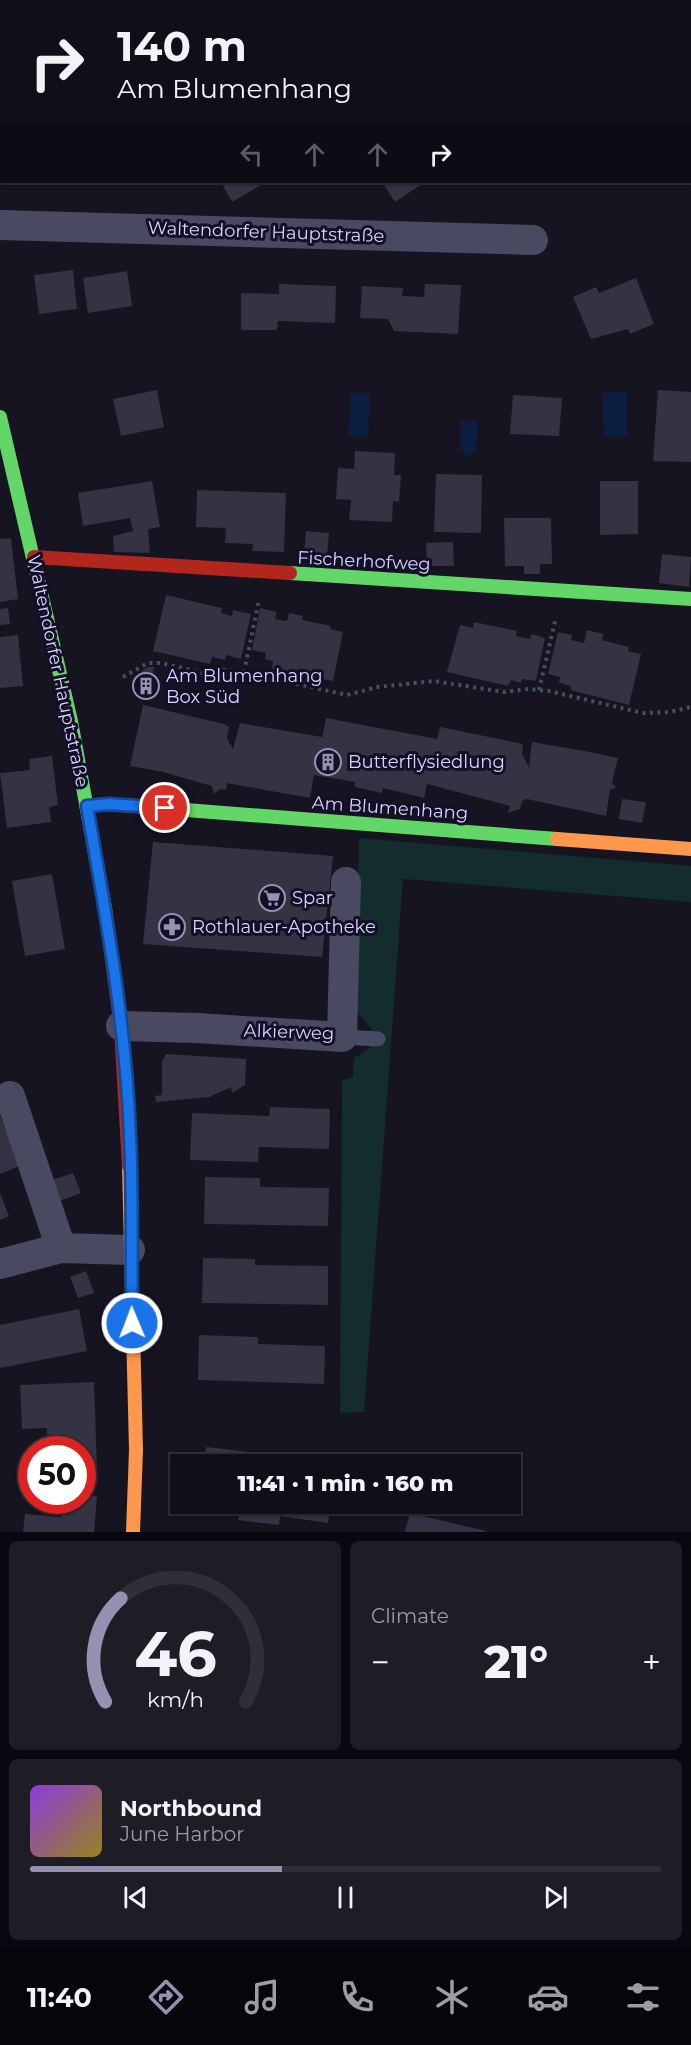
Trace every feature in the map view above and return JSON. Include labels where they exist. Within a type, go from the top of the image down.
[{"type":"street","name":"Waltendorfer Hauptstraße","points":[[0,225],[533,240]]},
{"type":"street","name":"Waltendorfer Hauptstraße","points":[[0,417],[66,694],[105,910],[121,1026],[130,1136],[130,1250],[136,1446],[134,1532]]},
{"type":"street","name":"Fischerhofweg","points":[[34,556],[265,573],[691,599]]},
{"type":"street","name":"Am Blumenhang","points":[[87,806],[110,804],[691,849]]},
{"type":"street","name":"Alkierweg","points":[[121,1026],[342,1037],[346,882]]},
{"type":"street","points":[[10,1096],[61,1248]]},
{"type":"street","points":[[0,1264],[61,1248],[130,1250]]},
{"type":"lane","points":[[342,1037],[378,1039]]},
{"type":"path","points":[[244,672],[265,573]]},
{"type":"path","points":[[539,690],[562,590]]},
{"type":"path","points":[[123,677],[148,663],[161,663],[203,673],[218,669],[244,672],[346,695],[378,687],[434,681],[504,692],[539,690],[644,713],[670,712],[691,707]]},
{"type":"green space","points":[[359,838],[691,866],[691,902],[403,879],[364,1412],[340,1413],[342,1080],[353,1077],[354,1058],[370,1048],[371,1028],[355,1010]]},
{"type":"water","points":[[603,392],[627,392],[627,436],[604,437]]},
{"type":"water","points":[[351,393],[370,393],[368,437],[348,436]]},
{"type":"water","points":[[460,421],[477,421],[476,451],[472,451],[472,455],[464,455],[464,450],[460,450]]},
{"type":"building","points":[[222,183],[264,183],[232,202]]},
{"type":"building","points":[[383,183],[424,183],[395,202]]},
{"type":"building","points":[[73,270],[77,309],[39,314],[34,275]]},
{"type":"building","points":[[127,271],[132,306],[88,313],[83,278]]},
{"type":"building","points":[[636,278],[654,324],[630,334],[628,329],[591,339],[573,297],[596,287],[599,293]]},
{"type":"building","points":[[279,284],[336,286],[335,323],[278,321],[277,330],[241,330],[241,293],[279,294]]},
{"type":"building","points":[[425,284],[461,285],[458,334],[394,331],[388,319],[360,318],[362,286],[403,288],[402,296],[424,297]]},
{"type":"building","points":[[157,390],[164,427],[121,436],[113,399]]},
{"type":"building","points":[[658,390],[691,392],[691,462],[653,461]]},
{"type":"building","points":[[513,395],[562,398],[559,436],[510,434]]},
{"type":"building","points":[[355,451],[395,453],[394,475],[401,475],[399,502],[393,501],[392,522],[349,520],[351,500],[336,499],[338,468],[354,469]]},
{"type":"building","points":[[436,474],[482,475],[481,533],[434,532]]},
{"type":"building","points":[[152,481],[160,527],[148,529],[150,553],[114,552],[113,536],[133,531],[130,518],[83,526],[78,493]]},
{"type":"building","points":[[600,481],[638,481],[638,534],[600,535]]},
{"type":"building","points":[[197,490],[286,493],[284,552],[252,551],[253,544],[225,543],[226,528],[196,527]]},
{"type":"building","points":[[504,518],[551,518],[552,564],[540,564],[540,574],[524,574],[524,566],[505,566]]},
{"type":"building","points":[[306,531],[329,533],[327,557],[304,556]]},
{"type":"building","points":[[11,538],[18,599],[0,602],[0,539]]},
{"type":"building","points":[[453,542],[454,566],[427,566],[426,543]]},
{"type":"building","points":[[662,554],[691,557],[689,587],[659,583]]},
{"type":"building","points":[[166,595],[222,608],[221,613],[232,616],[233,610],[251,614],[241,659],[226,655],[225,660],[212,657],[210,664],[153,651]]},
{"type":"building","points":[[8,608],[10,624],[0,625],[0,609]]},
{"type":"building","points":[[260,608],[277,612],[275,619],[287,621],[289,613],[303,616],[302,620],[331,626],[330,629],[343,632],[333,681],[272,669],[273,661],[265,659],[266,653],[252,650]]},
{"type":"building","points":[[474,622],[517,631],[516,636],[530,639],[532,634],[545,638],[536,681],[522,679],[521,683],[511,680],[508,686],[447,672],[460,625],[473,628]]},
{"type":"building","points":[[587,630],[603,634],[602,640],[629,647],[628,651],[641,654],[629,705],[570,690],[571,686],[559,683],[560,677],[548,674],[558,632],[572,635],[571,640],[584,643]]},
{"type":"building","points":[[18,635],[23,686],[0,688],[0,637]]},
{"type":"building","name":"Am Blumenhang Box Süd","points":[[147,667],[154,667],[149,695],[136,677]]},
{"type":"building","name":"Butterflysiedlung","points":[[143,705],[224,724],[229,727],[227,738],[233,749],[240,723],[322,737],[326,718],[437,739],[440,727],[523,744],[522,754],[529,767],[532,742],[590,752],[618,758],[612,782],[616,788],[610,790],[606,816],[527,799],[522,801],[520,809],[508,813],[510,806],[427,784],[424,798],[383,788],[382,793],[355,787],[355,782],[314,775],[310,798],[227,783],[226,790],[220,789],[214,794],[212,786],[163,772],[130,766]]},
{"type":"building","points":[[52,756],[58,805],[49,807],[51,822],[7,828],[0,773],[30,770],[29,759]]},
{"type":"building","points":[[622,799],[646,802],[642,823],[619,819]]},
{"type":"building","points":[[153,842],[333,856],[322,957],[143,944]]},
{"type":"building","points":[[52,874],[65,949],[25,956],[12,881]]},
{"type":"building","points":[[166,1054],[246,1059],[245,1085],[232,1093],[231,1087],[209,1097],[156,1102],[155,1096],[162,1095],[162,1061]]},
{"type":"building","points":[[270,1107],[330,1109],[329,1149],[259,1147],[258,1162],[190,1160],[192,1113],[269,1116]]},
{"type":"building","points":[[0,1116],[20,1166],[0,1174]]},
{"type":"building","points":[[73,1173],[81,1193],[57,1202],[49,1181]]},
{"type":"building","points":[[205,1177],[260,1178],[260,1187],[329,1188],[328,1226],[204,1224]]},
{"type":"building","points":[[0,1193],[9,1216],[0,1220]]},
{"type":"building","points":[[203,1258],[255,1259],[255,1265],[328,1266],[328,1305],[202,1303]]},
{"type":"building","points":[[86,1271],[94,1293],[78,1298],[70,1277]]},
{"type":"building","points":[[79,1309],[87,1351],[0,1368],[0,1325]]},
{"type":"building","points":[[199,1335],[258,1337],[258,1344],[325,1346],[324,1384],[198,1380]]},
{"type":"building","points":[[94,1382],[96,1436],[47,1436],[47,1428],[22,1429],[20,1385]]},
{"type":"building","points":[[206,1447],[266,1454],[205,1454]]},
{"type":"building","points":[[25,1514],[61,1517],[61,1514],[96,1514],[94,1532],[23,1532]]},
{"type":"building","points":[[239,1514],[329,1514],[328,1523],[280,1516],[279,1525],[238,1520]]},
{"type":"building","points":[[410,1514],[486,1531],[486,1532],[405,1532]]},
{"type":"traffic: fast","points":[[0,417],[71,721],[106,914]]},
{"type":"traffic: fast","points":[[290,573],[691,599]]},
{"type":"traffic: fast","points":[[86,806],[110,804],[557,839]]},
{"type":"traffic: slow","points":[[557,839],[691,849]]},
{"type":"traffic: slow","points":[[129,1166],[136,1450],[133,1532]]},
{"type":"traffic: jam","points":[[34,557],[290,573]]},
{"type":"traffic: jam","points":[[106,914],[121,1028],[129,1166]]},
{"type":"place","name":"Am Blumenhang Box Süd","points":[[146,686]]},
{"type":"place","name":"Butterflysiedlung","points":[[328,762]]},
{"type":"place","name":"Spar","points":[[272,898]]},
{"type":"place","name":"Rothlauer-Apotheke","points":[[172,927]]},
{"type":"route","points":[[132,1323],[130,1136],[121,1026],[105,910],[87,806],[110,804],[165,808]]}]
